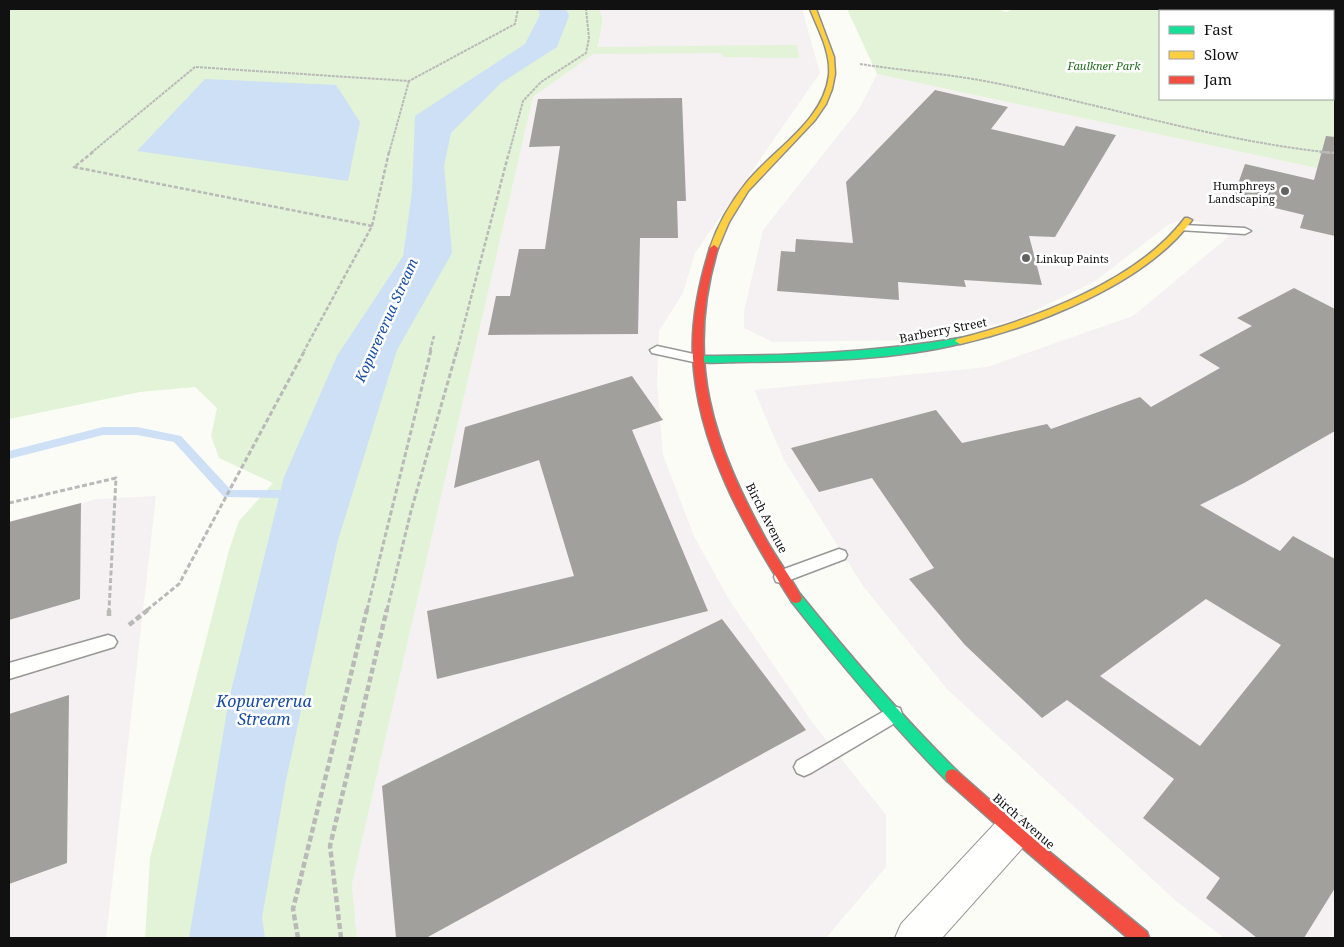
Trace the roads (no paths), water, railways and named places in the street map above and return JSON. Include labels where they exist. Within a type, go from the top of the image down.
[{"type":"street","name":"Birch Avenue","points":[[813,9],[831,59],[831,84],[818,110],[751,182],[724,223],[713,248],[704,288],[698,360],[702,391],[711,427],[737,493],[762,544],[782,577],[825,638],[925,750],[1013,831],[1141,938]]},
{"type":"street","name":"Barberry Street","points":[[698,360],[792,359],[878,355],[977,339],[1054,314],[1112,283],[1171,241],[1186,224]]},
{"type":"street","points":[[915,938],[1013,831]]},
{"type":"lane","points":[[1186,224],[1245,231]]},
{"type":"lane","points":[[656,350],[698,360]]},
{"type":"lane","points":[[782,577],[839,555]]},
{"type":"lane","points":[[9,671],[108,642]]},
{"type":"lane","points":[[804,767],[893,714]]},
{"type":"water","name":"Kopurererua Stream","points":[[538,9],[566,9],[569,16],[557,47],[501,83],[451,133],[444,166],[452,253],[397,350],[338,540],[286,780],[262,918],[265,938],[189,938],[229,699],[284,477],[337,356],[403,256],[412,192],[415,116],[525,44],[540,15]]},
{"type":"water","points":[[205,79],[336,85],[360,122],[348,181],[137,151]]},
{"type":"waterway","points":[[9,455],[103,431],[137,431],[177,439],[228,494],[280,494]]},
{"type":"place","name":"Humphreys Landscaping","points":[[1285,191]]},
{"type":"place","name":"Linkup Paints","points":[[1026,258]]},
{"type":"park label","name":"Faulkner Park","points":[[1104,65]]}]
